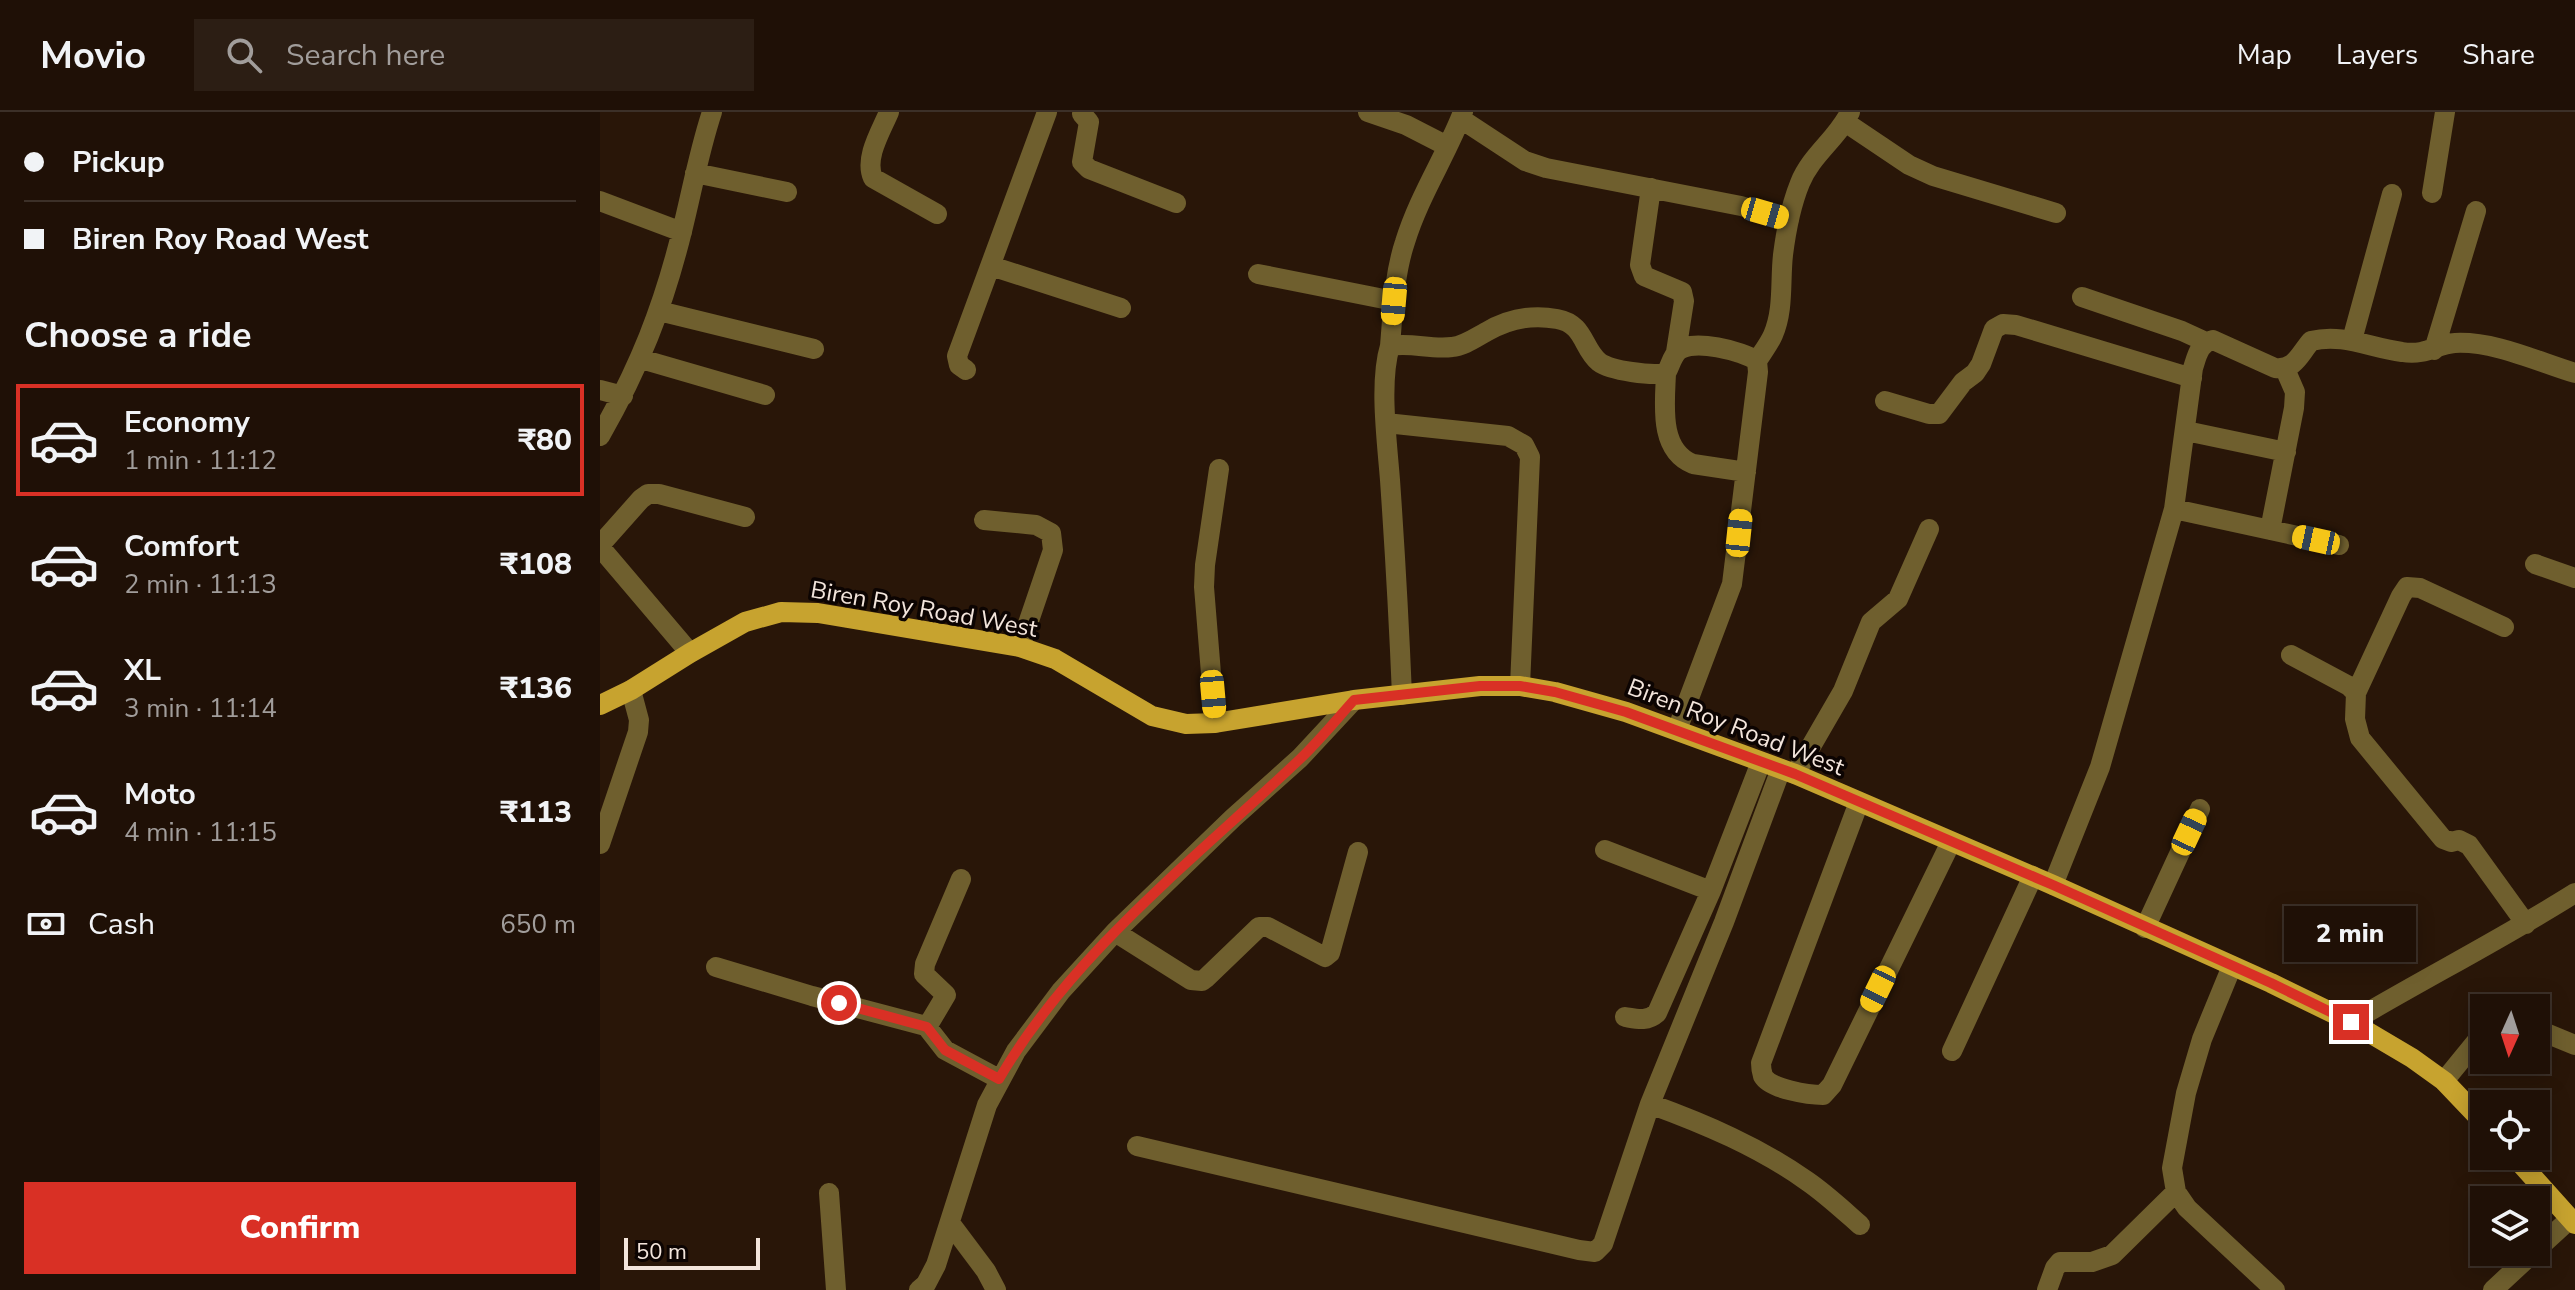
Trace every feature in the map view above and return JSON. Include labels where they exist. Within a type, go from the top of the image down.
[{"type":"main road","name":"Biren Roy Road West","points":[[600,705],[745,622],[781,612],[818,613],[1020,647],[1055,659],[1152,716],[1186,724],[1215,723],[1354,700],[1480,686],[1520,686],[1570,696],[1677,730],[1788,772],[2033,876],[2271,983],[2351,1022],[2412,1058],[2444,1081],[2470,1108]]},
{"type":"main road","points":[[2527,1170],[2573,1222]]},
{"type":"street","points":[[600,436],[641,359],[659,311],[712,112]]},
{"type":"street","points":[[889,112],[870,160],[870,172],[873,178],[937,214]]},
{"type":"street","points":[[966,370],[959,365],[957,356],[1047,112]]},
{"type":"street","points":[[1368,112],[1406,125],[1447,146]]},
{"type":"street","points":[[2432,193],[2445,112]]},
{"type":"street","points":[[1083,113],[1089,122],[1082,162],[1089,169],[1176,203]]},
{"type":"street","points":[[1402,695],[1386,423],[1386,358],[1404,242],[1462,115],[1525,161],[1546,168],[1741,206],[1789,220]]},
{"type":"street","points":[[1677,730],[1732,584],[1757,361],[1774,334],[1780,309],[1783,255],[1789,220],[1800,182],[1810,165],[1848,117],[1909,165],[1933,176],[2056,213]]},
{"type":"street","points":[[695,173],[787,192]]},
{"type":"street","points":[[1651,188],[1640,265],[1644,276],[1682,292],[1684,301],[1676,352],[1666,373],[1665,421],[1668,436],[1685,461],[1746,472]]},
{"type":"street","points":[[2352,340],[2392,194]]},
{"type":"street","points":[[600,201],[682,232]]},
{"type":"street","points":[[2434,350],[2476,211]]},
{"type":"street","points":[[991,266],[1121,308]]},
{"type":"street","points":[[1258,274],[1394,301]]},
{"type":"street","points":[[2082,297],[2206,342]]},
{"type":"street","points":[[659,311],[814,349]]},
{"type":"street","points":[[1390,346],[1403,343],[1454,347],[1509,320],[1526,317],[1558,319],[1581,333],[1599,362],[1655,375],[1666,373]]},
{"type":"street","points":[[1885,401],[1939,414],[1963,382],[1975,373],[1994,329],[2003,324],[2016,325],[2192,378]]},
{"type":"street","points":[[2053,885],[2100,767],[2174,509],[2192,378],[2200,348],[2206,342],[2213,340],[2275,368],[2285,369],[2294,364],[2311,341],[2327,337],[2417,354],[2452,343],[2473,344],[2575,373]]},
{"type":"street","points":[[1676,352],[1697,345],[1733,350],[1757,361]]},
{"type":"street","points":[[641,359],[765,395]]},
{"type":"street","points":[[2270,530],[2294,408],[2295,392],[2285,369]]},
{"type":"street","points":[[600,390],[623,396]]},
{"type":"street","points":[[1386,423],[1508,436],[1524,445],[1530,457],[1520,686]]},
{"type":"street","points":[[2186,431],[2286,452]]},
{"type":"street","points":[[1215,723],[1204,587],[1219,469]]},
{"type":"street","points":[[690,653],[600,546],[648,494],[659,494],[745,517]]},
{"type":"street","points":[[2174,509],[2339,545]]},
{"type":"street","points":[[984,520],[1036,525],[1051,533],[1053,550],[1020,647]]},
{"type":"street","points":[[1137,1146],[1595,1252],[1603,1244],[1650,1104],[1788,772],[1837,703],[1871,622],[1898,599],[1929,529]]},
{"type":"street","points":[[2535,564],[2575,578]]},
{"type":"street","points":[[2504,627],[2420,588],[2407,587],[2356,693],[2355,719],[2360,738],[2443,839],[2451,842],[2459,840],[2469,845],[2526,924]]},
{"type":"street","points":[[2291,655],[2349,686],[2356,693]]},
{"type":"street","points":[[600,844],[638,732],[639,720],[631,690]]},
{"type":"street","points":[[919,1290],[926,1284],[936,1265],[987,1105],[1016,1051],[1061,991],[1115,932],[1300,758],[1354,700]]},
{"type":"street","points":[[1625,1017],[1651,1019],[1657,1013],[1711,891],[1761,762]]},
{"type":"street","points":[[1859,802],[1761,1063],[1762,1075],[1770,1083],[1810,1095],[1823,1095],[1832,1085],[1951,842]]},
{"type":"street","points":[[2145,928],[2200,809]]},
{"type":"street","points":[[1605,850],[1711,891]]},
{"type":"street","points":[[1115,932],[1197,982],[1206,978],[1259,927],[1268,927],[1325,957],[1330,953],[1358,852]]},
{"type":"street","points":[[1952,1051],[2033,876]]},
{"type":"street","points":[[927,1027],[946,995],[923,969],[961,879]]},
{"type":"street","points":[[2351,1022],[2440,969],[2526,924],[2575,893]]},
{"type":"street","points":[[2232,966],[2202,1039],[2186,1093],[2172,1168],[2176,1192],[2187,1208],[2275,1290]]},
{"type":"street","points":[[716,967],[927,1027],[945,1050],[999,1079]]},
{"type":"street","points":[[2550,1035],[2575,1045]]},
{"type":"street","points":[[2444,1081],[2470,1049]]},
{"type":"street","points":[[1650,1104],[1722,1132],[1786,1167],[1860,1225]]},
{"type":"street","points":[[2047,1290],[2060,1262],[2092,1262],[2112,1255],[2176,1192]]},
{"type":"street","points":[[829,1193],[836,1290]]},
{"type":"street","points":[[2550,1240],[2573,1222]]},
{"type":"street","points":[[950,1223],[986,1271],[996,1290]]},
{"type":"street","points":[[2493,1290],[2519,1266]]},
{"type":"route","points":[[839,1003],[927,1027],[945,1050],[999,1079],[1061,991],[1115,932],[1300,758],[1354,700],[1480,686],[1520,686],[1555,692],[1626,712],[1795,774],[2053,885],[2351,1022]]}]
